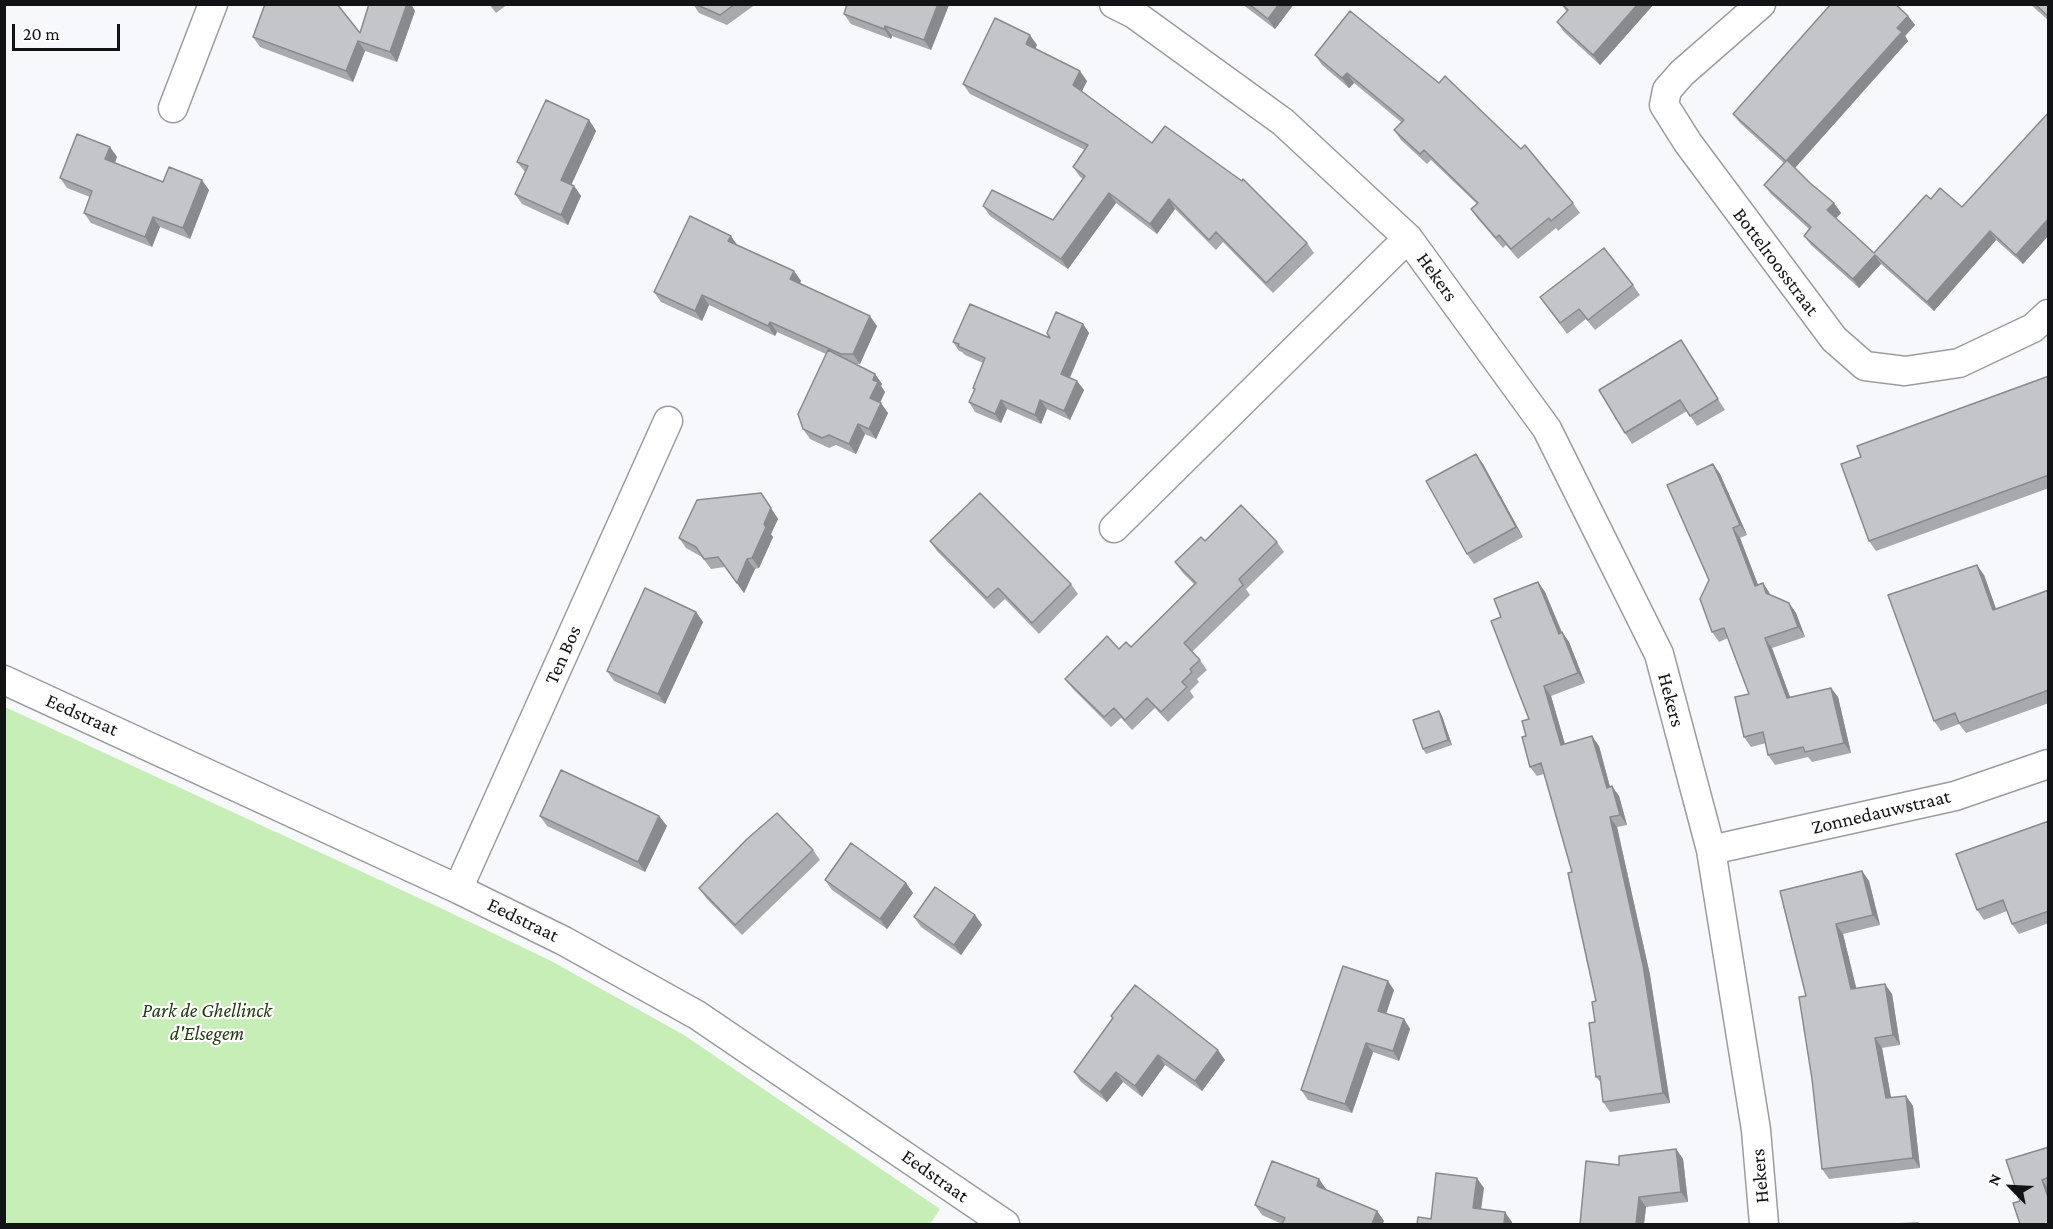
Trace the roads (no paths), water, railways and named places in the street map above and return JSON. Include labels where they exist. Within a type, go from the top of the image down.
[{"type":"street","points":[[173,108],[213,4]]},
{"type":"street","name":"Bottelroosstraat","points":[[1761,4],[1682,73],[1667,90],[1664,105],[1688,143],[1834,339],[1866,366],[1905,370],[1959,363],[2033,328],[2049,314]]},
{"type":"street","name":"Hekers","points":[[1130,8],[1283,122],[1408,238],[1547,429],[1659,654],[1711,850],[1756,1130],[1764,1224]]},
{"type":"street","name":"Hekers","points":[[1114,528],[1408,238]]},
{"type":"street","name":"Ten Bos","points":[[458,889],[668,421]]},
{"type":"street","name":"Eedstraat","points":[[4,680],[458,889],[564,941],[697,1015],[1005,1224]]},
{"type":"street","name":"Zonnedauwstraat","points":[[1711,850],[1955,796],[2049,765]]},
{"type":"park label","name":"Park de Ghellinck d'Elsegem","points":[[207,1022]]}]
